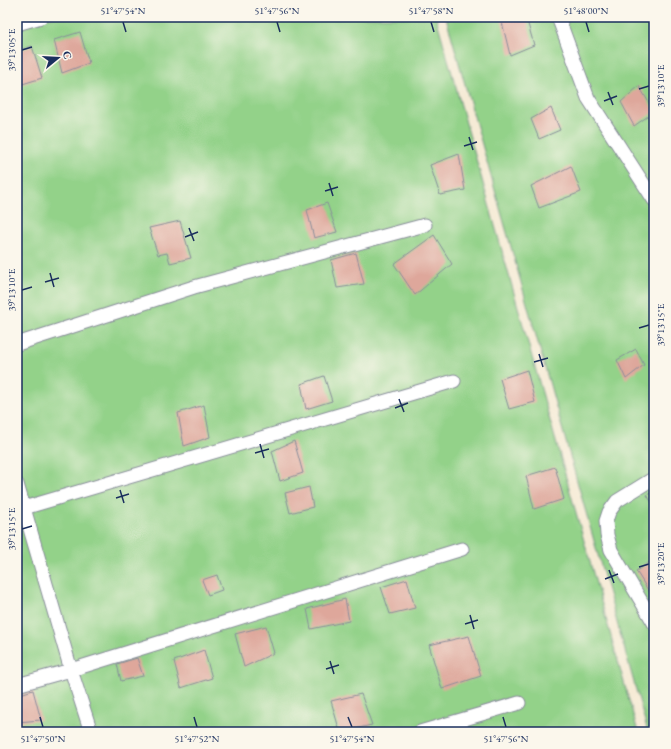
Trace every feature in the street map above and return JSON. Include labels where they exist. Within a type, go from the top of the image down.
[{"type":"street","points":[[17,24],[41,17]]},
{"type":"street","points":[[558,17],[588,98],[654,200]]},
{"type":"street","points":[[17,344],[194,286],[424,225]]},
{"type":"street","points":[[20,509],[454,381]]},
{"type":"street","points":[[654,478],[617,501],[609,512],[606,521],[607,536],[611,550],[654,623]]},
{"type":"street","points":[[17,484],[20,509],[91,732]]},
{"type":"street","points":[[17,685],[71,670],[462,549]]},
{"type":"street","points":[[420,732],[519,703]]},
{"type":"green space","points":[[17,17],[436,17],[638,732],[17,732]]},
{"type":"green space","points":[[446,17],[654,17],[654,732],[648,732]]},
{"type":"building","points":[[526,17],[534,45],[510,55],[501,18]]},
{"type":"building","points":[[80,32],[89,63],[62,73],[54,40]]},
{"type":"building","points":[[32,46],[42,78],[19,85],[17,79],[17,51]]},
{"type":"building","points":[[639,86],[654,112],[634,126],[621,102]]},
{"type":"building","points":[[551,108],[560,130],[539,139],[531,119]]},
{"type":"building","points":[[459,154],[465,190],[440,195],[430,165]]},
{"type":"building","points":[[571,166],[581,192],[539,208],[531,186]]},
{"type":"building","points":[[327,203],[337,232],[314,238],[307,210]]},
{"type":"building","points":[[180,221],[191,258],[170,263],[167,253],[158,255],[149,228]]},
{"type":"building","points":[[434,235],[452,264],[415,295],[394,264]]},
{"type":"building","points":[[356,253],[364,284],[337,288],[331,260]]},
{"type":"building","points":[[636,349],[644,365],[626,379],[617,360]]},
{"type":"building","points":[[527,370],[535,402],[509,409],[500,379]]},
{"type":"building","points":[[324,376],[332,401],[306,409],[301,384]]},
{"type":"building","points":[[204,405],[210,437],[184,446],[178,413]]},
{"type":"building","points":[[294,441],[303,473],[280,481],[272,451]]},
{"type":"building","points":[[555,467],[564,499],[534,509],[526,476]]},
{"type":"building","points":[[309,487],[313,507],[290,513],[285,493]]},
{"type":"building","points":[[654,491],[654,506],[647,495]]},
{"type":"building","points":[[654,559],[654,597],[653,598],[636,571]]},
{"type":"building","points":[[217,575],[222,590],[208,595],[202,580]]},
{"type":"building","points":[[407,579],[415,608],[390,614],[381,587]]},
{"type":"building","points":[[345,599],[349,621],[311,629],[307,609]]},
{"type":"building","points":[[266,626],[274,653],[244,667],[235,634]]},
{"type":"building","points":[[469,636],[481,676],[442,689],[429,645]]},
{"type":"building","points":[[204,650],[212,678],[181,688],[174,661]]},
{"type":"building","points":[[137,658],[143,676],[121,681],[117,664]]},
{"type":"building","points":[[33,690],[41,720],[17,722],[17,695]]},
{"type":"building","points":[[361,694],[372,725],[340,732],[331,701]]}]
